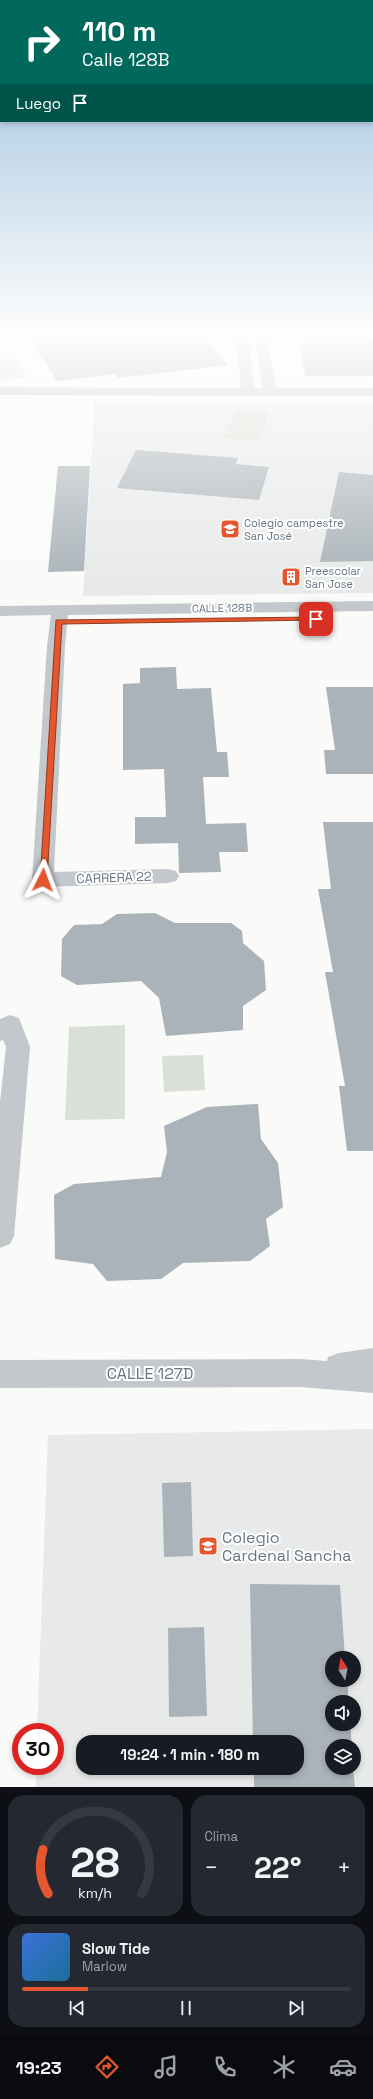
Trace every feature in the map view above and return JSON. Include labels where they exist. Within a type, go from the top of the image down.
[{"type":"street","name":"CALLE 128B","points":[[0,622],[60,616],[373,606]]},
{"type":"street","name":"CALLE 128B","points":[[0,611],[60,616],[373,618]]},
{"type":"street","name":"CARRERA 22","points":[[60,616],[43,880],[168,876]]},
{"type":"street","points":[[0,1032],[10,1024],[18,1047],[0,1236]]},
{"type":"street","name":"CALLE 127D","points":[[300,1373],[373,1362]]},
{"type":"street","name":"CALLE 127D","points":[[0,1374],[300,1373],[373,1378]]},
{"type":"shaded area","name":"Colegio campestre San José","points":[[94,417],[373,417],[373,593],[83,596]]},
{"type":"shaded area","points":[[232,417],[267,417],[259,441],[224,438]]},
{"type":"shaded area","points":[[125,1025],[125,1119],[65,1120],[69,1027]]},
{"type":"shaded area","points":[[203,1055],[205,1090],[164,1092],[162,1056]]},
{"type":"shaded area","name":"Colegio Cardenal Sancha","points":[[373,1429],[373,1787],[36,1787],[36,1775],[64,1775],[64,1723],[37,1723],[48,1435]]},
{"type":"building","points":[[136,450],[238,458],[236,464],[269,467],[259,500],[117,488]]},
{"type":"building","points":[[58,466],[90,466],[84,571],[48,572]]},
{"type":"building","points":[[339,472],[373,475],[373,561],[320,562]]},
{"type":"building","points":[[176,667],[177,689],[211,688],[217,752],[227,752],[229,777],[203,777],[206,824],[246,823],[248,852],[219,852],[221,872],[179,873],[178,843],[135,844],[135,817],[166,817],[164,769],[123,770],[123,684],[140,683],[140,668]]},
{"type":"building","points":[[326,687],[373,687],[373,774],[326,774],[324,750],[335,750]]},
{"type":"building","points":[[323,822],[373,822],[373,1151],[347,1151],[339,1086],[345,1086],[325,972],[333,972],[318,889],[331,889]]},
{"type":"building","points":[[155,913],[175,923],[231,923],[242,931],[243,943],[264,961],[266,990],[243,1006],[243,1030],[166,1036],[159,998],[141,981],[77,985],[61,976],[62,939],[74,925],[102,924],[117,914]]},
{"type":"building","points":[[258,1104],[261,1139],[278,1163],[283,1207],[266,1219],[270,1246],[250,1261],[183,1263],[161,1279],[107,1281],[93,1264],[55,1259],[54,1195],[74,1184],[161,1177],[167,1152],[164,1126],[207,1107]]},
{"type":"building","points":[[191,1482],[193,1556],[164,1557],[162,1483]]},
{"type":"building","name":"Colegio Cardenal Sancha","points":[[250,1584],[340,1585],[345,1651],[325,1651],[325,1687],[348,1687],[348,1695],[325,1695],[325,1731],[351,1731],[351,1739],[325,1739],[325,1775],[354,1775],[355,1787],[254,1787],[254,1775],[304,1775],[304,1735],[253,1735]]},
{"type":"building","points":[[204,1627],[207,1716],[169,1717],[168,1628]]},
{"type":"place","name":"Colegio campestre San José","points":[[230,529]]},
{"type":"place","name":"Preescolar San Jose","points":[[291,577]]},
{"type":"place","name":"Colegio Cardenal Sancha","points":[[208,1546]]},
{"type":"route","points":[[43,880],[56,646],[59,622],[316,619]]}]
